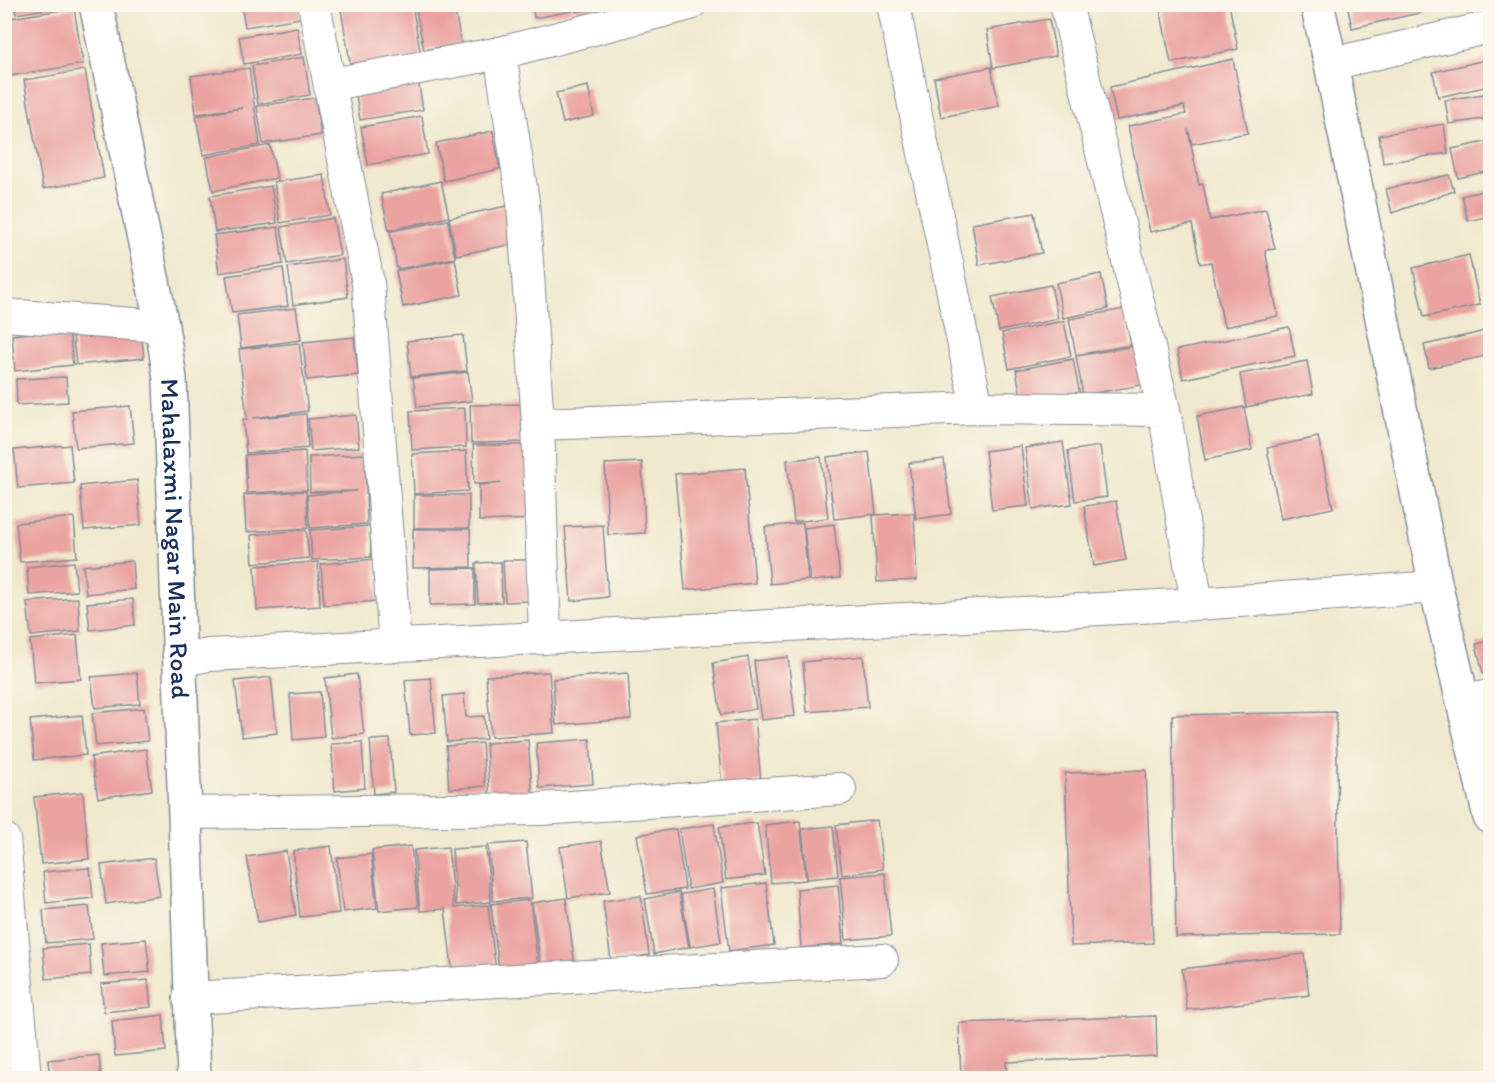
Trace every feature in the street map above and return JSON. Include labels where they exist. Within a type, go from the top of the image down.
[{"type":"street","name":"Mahalaxmi Nagar Main Road","points":[[96,4],[162,326],[170,379],[182,660],[189,998],[194,1078]]},
{"type":"street","points":[[314,4],[332,84],[368,283],[395,646]]},
{"type":"street","points":[[332,84],[500,53],[690,4]]},
{"type":"street","points":[[893,4],[977,408]]},
{"type":"street","points":[[1066,4],[1164,410],[1197,604]]},
{"type":"street","points":[[1317,4],[1436,587],[1477,699],[1491,817]]},
{"type":"street","points":[[1331,64],[1491,27]]},
{"type":"street","points":[[500,53],[523,202],[538,424],[545,638]]},
{"type":"street","points":[[4,315],[162,326]]},
{"type":"street","points":[[538,424],[977,408],[1164,410]]},
{"type":"street","points":[[182,660],[209,655],[1197,604],[1436,587]]},
{"type":"street","points":[[185,813],[542,808],[840,789]]},
{"type":"street","points":[[4,839],[24,1078]]},
{"type":"street","points":[[189,998],[882,960]]},
{"type":"building","points":[[4,4],[10,4],[12,13],[4,14]]},
{"type":"building","points":[[14,4],[65,4],[65,6],[16,14]]},
{"type":"building","points":[[241,4],[299,4],[301,18],[245,27]]},
{"type":"building","points":[[340,4],[412,4],[421,56],[351,68]]},
{"type":"building","points":[[574,4],[601,4],[602,7],[576,12]]},
{"type":"building","points":[[1159,4],[1229,4],[1238,49],[1171,63]]},
{"type":"building","points":[[1347,4],[1422,4],[1424,12],[1352,28]]},
{"type":"building","points":[[415,5],[454,5],[461,44],[424,50]]},
{"type":"building","points":[[532,5],[572,5],[573,11],[534,18]]},
{"type":"building","points":[[74,8],[83,64],[4,77],[4,19]]},
{"type":"building","points":[[1049,19],[1056,56],[993,68],[987,30]]},
{"type":"building","points":[[297,27],[302,54],[244,64],[239,37]]},
{"type":"building","points":[[304,57],[310,95],[258,104],[252,66]]},
{"type":"building","points":[[1233,59],[1248,133],[1192,144],[1188,129],[1199,185],[1203,184],[1210,220],[1266,209],[1275,249],[1265,250],[1278,316],[1224,327],[1211,262],[1200,264],[1192,224],[1150,232],[1128,126],[1186,114],[1184,106],[1117,120],[1110,87]]},
{"type":"building","points":[[1490,59],[1490,86],[1438,97],[1433,72]]},
{"type":"building","points":[[991,67],[999,106],[941,117],[934,78]]},
{"type":"building","points":[[249,68],[260,145],[203,155],[196,116],[242,108],[196,114],[191,76]]},
{"type":"building","points":[[85,70],[104,178],[43,189],[24,80]]},
{"type":"building","points":[[418,79],[423,110],[360,120],[355,89]]},
{"type":"building","points":[[588,86],[594,116],[563,123],[556,93]]},
{"type":"building","points":[[1490,93],[1490,118],[1449,124],[1445,100]]},
{"type":"building","points":[[315,98],[321,135],[263,144],[257,106]]},
{"type":"building","points":[[422,116],[428,154],[368,165],[361,127]]},
{"type":"building","points":[[1444,124],[1448,153],[1383,163],[1379,135]]},
{"type":"building","points":[[493,131],[500,169],[444,181],[436,143]]},
{"type":"building","points":[[1490,141],[1490,171],[1458,178],[1452,149]]},
{"type":"building","points":[[270,145],[277,178],[213,191],[206,157]]},
{"type":"building","points":[[324,175],[330,215],[280,223],[274,182]]},
{"type":"building","points":[[1449,175],[1454,191],[1392,213],[1386,189]]},
{"type":"building","points":[[441,181],[449,217],[389,230],[381,194]]},
{"type":"building","points":[[271,186],[277,223],[215,232],[210,196]]},
{"type":"building","points":[[1490,189],[1490,216],[1468,221],[1462,196]]},
{"type":"building","points":[[507,206],[514,244],[456,255],[449,218]]},
{"type":"building","points":[[1034,213],[1042,253],[979,265],[972,224]]},
{"type":"building","points":[[333,218],[340,255],[287,264],[281,227]]},
{"type":"building","points":[[448,220],[455,258],[397,269],[390,231]]},
{"type":"building","points":[[278,227],[283,264],[219,273],[214,235]]},
{"type":"building","points":[[1469,255],[1480,305],[1424,317],[1413,268]]},
{"type":"building","points":[[343,259],[348,297],[293,305],[288,267]]},
{"type":"building","points":[[455,259],[462,295],[403,307],[396,271]]},
{"type":"building","points":[[283,268],[288,306],[232,313],[226,276]]},
{"type":"building","points":[[1101,274],[1108,309],[1063,318],[1056,283]]},
{"type":"building","points":[[1051,285],[1058,319],[999,331],[992,297]]},
{"type":"building","points":[[296,308],[301,340],[241,348],[237,315]]},
{"type":"building","points":[[1124,309],[1131,345],[1076,355],[1069,319]]},
{"type":"building","points":[[1064,321],[1071,356],[1009,369],[1002,333]]},
{"type":"building","points":[[1289,327],[1295,356],[1183,379],[1177,350]]},
{"type":"building","points":[[69,329],[73,365],[15,371],[12,335]]},
{"type":"building","points":[[141,330],[144,358],[76,365],[73,336]]},
{"type":"building","points":[[1490,330],[1490,355],[1429,368],[1424,345]]},
{"type":"building","points":[[463,335],[467,371],[411,377],[407,341]]},
{"type":"building","points":[[354,337],[358,375],[307,380],[303,342]]},
{"type":"building","points":[[299,343],[308,411],[253,418],[306,414],[308,448],[246,453],[243,419],[247,419],[239,349]]},
{"type":"building","points":[[1135,346],[1142,385],[1083,395],[1076,356]]},
{"type":"building","points":[[1073,359],[1080,396],[1023,407],[1016,370]]},
{"type":"building","points":[[1307,361],[1313,394],[1246,407],[1240,374]]},
{"type":"building","points":[[468,372],[472,401],[417,407],[413,378]]},
{"type":"building","points":[[66,377],[68,402],[17,405],[16,379]]},
{"type":"building","points":[[528,404],[529,442],[471,443],[470,405]]},
{"type":"building","points":[[130,406],[134,443],[76,448],[72,411]]},
{"type":"building","points":[[1244,407],[1252,450],[1205,460],[1197,416]]},
{"type":"building","points":[[465,408],[466,447],[412,450],[410,411]]},
{"type":"building","points":[[356,415],[359,447],[311,451],[308,419]]},
{"type":"building","points":[[1318,437],[1333,508],[1281,519],[1267,448]]},
{"type":"building","points":[[1063,442],[1072,504],[1033,509],[1025,448]]},
{"type":"building","points":[[70,445],[74,483],[18,488],[14,450]]},
{"type":"building","points":[[473,445],[531,445],[538,519],[479,521],[479,485],[502,483],[474,484]]},
{"type":"building","points":[[1021,446],[1028,506],[992,510],[985,451]]},
{"type":"building","points":[[1100,446],[1107,497],[1075,501],[1068,451]]},
{"type":"building","points":[[305,451],[307,490],[247,493],[245,455]]},
{"type":"building","points":[[466,451],[468,491],[414,494],[412,454]]},
{"type":"building","points":[[869,452],[876,514],[834,519],[827,457]]},
{"type":"building","points":[[365,454],[367,524],[310,528],[307,495],[356,491],[310,492],[309,457]]},
{"type":"building","points":[[821,457],[828,518],[794,522],[787,460]]},
{"type":"building","points":[[944,459],[951,514],[916,519],[909,463]]},
{"type":"building","points":[[642,462],[645,533],[608,535],[605,464]]},
{"type":"building","points":[[745,468],[755,583],[685,590],[675,474]]},
{"type":"building","points":[[137,480],[141,525],[84,530],[80,486]]},
{"type":"building","points":[[306,491],[308,528],[246,532],[244,495]]},
{"type":"building","points":[[414,495],[469,495],[469,528],[414,528]]},
{"type":"building","points":[[1116,501],[1126,560],[1094,566],[1084,506]]},
{"type":"building","points":[[914,513],[917,580],[877,582],[873,515]]},
{"type":"building","points":[[74,517],[77,557],[20,562],[16,523]]},
{"type":"building","points":[[803,523],[808,580],[770,584],[765,527]]},
{"type":"building","points":[[834,524],[840,578],[810,581],[804,528]]},
{"type":"building","points":[[603,525],[608,597],[571,601],[565,527]]},
{"type":"building","points":[[370,526],[371,557],[312,560],[310,530]]},
{"type":"building","points":[[413,529],[470,529],[471,567],[413,568]]},
{"type":"building","points":[[306,530],[309,558],[253,563],[251,535]]},
{"type":"building","points":[[375,559],[378,601],[324,605],[321,564]]},
{"type":"building","points":[[503,560],[529,560],[531,601],[505,602]]},
{"type":"building","points":[[132,561],[134,589],[86,594],[83,566]]},
{"type":"building","points":[[74,562],[77,591],[29,595],[27,567]]},
{"type":"building","points":[[318,562],[320,606],[257,610],[255,566]]},
{"type":"building","points":[[501,562],[502,602],[478,603],[476,563]]},
{"type":"building","points":[[475,568],[475,604],[430,605],[430,569]]},
{"type":"building","points":[[78,598],[80,631],[31,636],[27,602]]},
{"type":"building","points":[[133,599],[135,625],[90,630],[87,603]]},
{"type":"building","points":[[77,635],[81,679],[34,683],[30,640]]},
{"type":"building","points":[[1490,641],[1490,673],[1483,674],[1476,644]]},
{"type":"building","points":[[863,656],[868,707],[807,712],[803,662]]},
{"type":"building","points":[[748,657],[756,709],[721,715],[713,663]]},
{"type":"building","points":[[788,657],[795,716],[761,720],[754,661]]},
{"type":"building","points":[[549,672],[554,733],[491,737],[486,676]]},
{"type":"building","points":[[137,673],[140,704],[95,708],[91,677]]},
{"type":"building","points":[[628,673],[631,719],[556,725],[553,679]]},
{"type":"building","points":[[357,674],[364,734],[331,738],[325,678]]},
{"type":"building","points":[[271,677],[277,733],[242,737],[235,681]]},
{"type":"building","points":[[431,678],[436,733],[410,735],[405,680]]},
{"type":"building","points":[[320,692],[324,737],[293,740],[290,694]]},
{"type":"building","points":[[464,694],[466,717],[484,716],[486,739],[447,742],[443,696]]},
{"type":"building","points":[[144,708],[148,741],[96,746],[92,713]]},
{"type":"building","points":[[1336,712],[1340,934],[1176,937],[1172,715]]},
{"type":"building","points":[[82,715],[86,755],[34,760],[30,720]]},
{"type":"building","points":[[755,719],[761,781],[722,786],[716,723]]},
{"type":"building","points":[[390,739],[394,792],[374,794],[370,740]]},
{"type":"building","points":[[590,739],[593,784],[539,788],[536,743]]},
{"type":"building","points":[[528,740],[533,800],[490,803],[486,743]]},
{"type":"building","points":[[362,742],[365,788],[335,791],[331,744]]},
{"type":"building","points":[[482,743],[485,786],[449,789],[446,746]]},
{"type":"building","points":[[146,749],[152,790],[98,798],[91,757]]},
{"type":"building","points":[[1146,770],[1153,943],[1071,946],[1065,773]]},
{"type":"building","points":[[83,792],[89,859],[41,864],[34,797]]},
{"type":"building","points":[[877,820],[883,869],[842,875],[836,825]]},
{"type":"building","points":[[800,821],[806,880],[771,883],[765,825]]},
{"type":"building","points":[[757,823],[765,875],[726,880],[719,827]]},
{"type":"building","points":[[714,824],[723,883],[688,889],[679,829]]},
{"type":"building","points":[[833,826],[838,876],[807,879],[802,829]]},
{"type":"building","points":[[676,829],[685,889],[647,894],[637,835]]},
{"type":"building","points":[[601,841],[610,892],[568,898],[560,847]]},
{"type":"building","points":[[526,842],[532,898],[493,901],[488,845]]},
{"type":"building","points":[[331,846],[339,913],[300,917],[293,851]]},
{"type":"building","points":[[411,846],[418,907],[379,911],[372,850]]},
{"type":"building","points":[[448,847],[454,908],[488,905],[496,972],[453,976],[445,909],[420,911],[414,850]]},
{"type":"building","points":[[486,847],[491,902],[456,905],[452,849]]},
{"type":"building","points":[[286,851],[296,915],[258,922],[247,857]]},
{"type":"building","points":[[371,854],[377,908],[343,912],[337,858]]},
{"type":"building","points":[[154,858],[160,896],[106,904],[101,865]]},
{"type":"building","points":[[90,868],[93,898],[46,903],[43,872]]},
{"type":"building","points":[[885,873],[891,936],[846,940],[840,877]]},
{"type":"building","points":[[766,883],[774,945],[729,951],[721,888]]},
{"type":"building","points":[[838,885],[843,944],[801,948],[797,889]]},
{"type":"building","points":[[713,889],[721,942],[690,947],[681,894]]},
{"type":"building","points":[[679,892],[689,947],[654,954],[645,899]]},
{"type":"building","points":[[641,896],[649,955],[611,961],[603,901]]},
{"type":"building","points":[[566,898],[575,966],[541,970],[532,903]]},
{"type":"building","points":[[530,900],[538,966],[499,971],[491,904]]},
{"type":"building","points":[[89,906],[93,939],[46,943],[43,910]]},
{"type":"building","points":[[146,939],[150,972],[104,976],[101,943]]},
{"type":"building","points":[[89,944],[91,975],[46,979],[43,948]]},
{"type":"building","points":[[1304,954],[1309,995],[1187,1010],[1182,969]]},
{"type":"building","points":[[148,980],[151,1007],[104,1012],[101,984]]},
{"type":"building","points":[[163,1015],[166,1051],[115,1056],[112,1021]]},
{"type":"building","points":[[1156,1016],[1157,1056],[1006,1062],[1007,1078],[961,1078],[959,1023]]},
{"type":"building","points":[[99,1055],[101,1078],[50,1078],[48,1060]]}]
